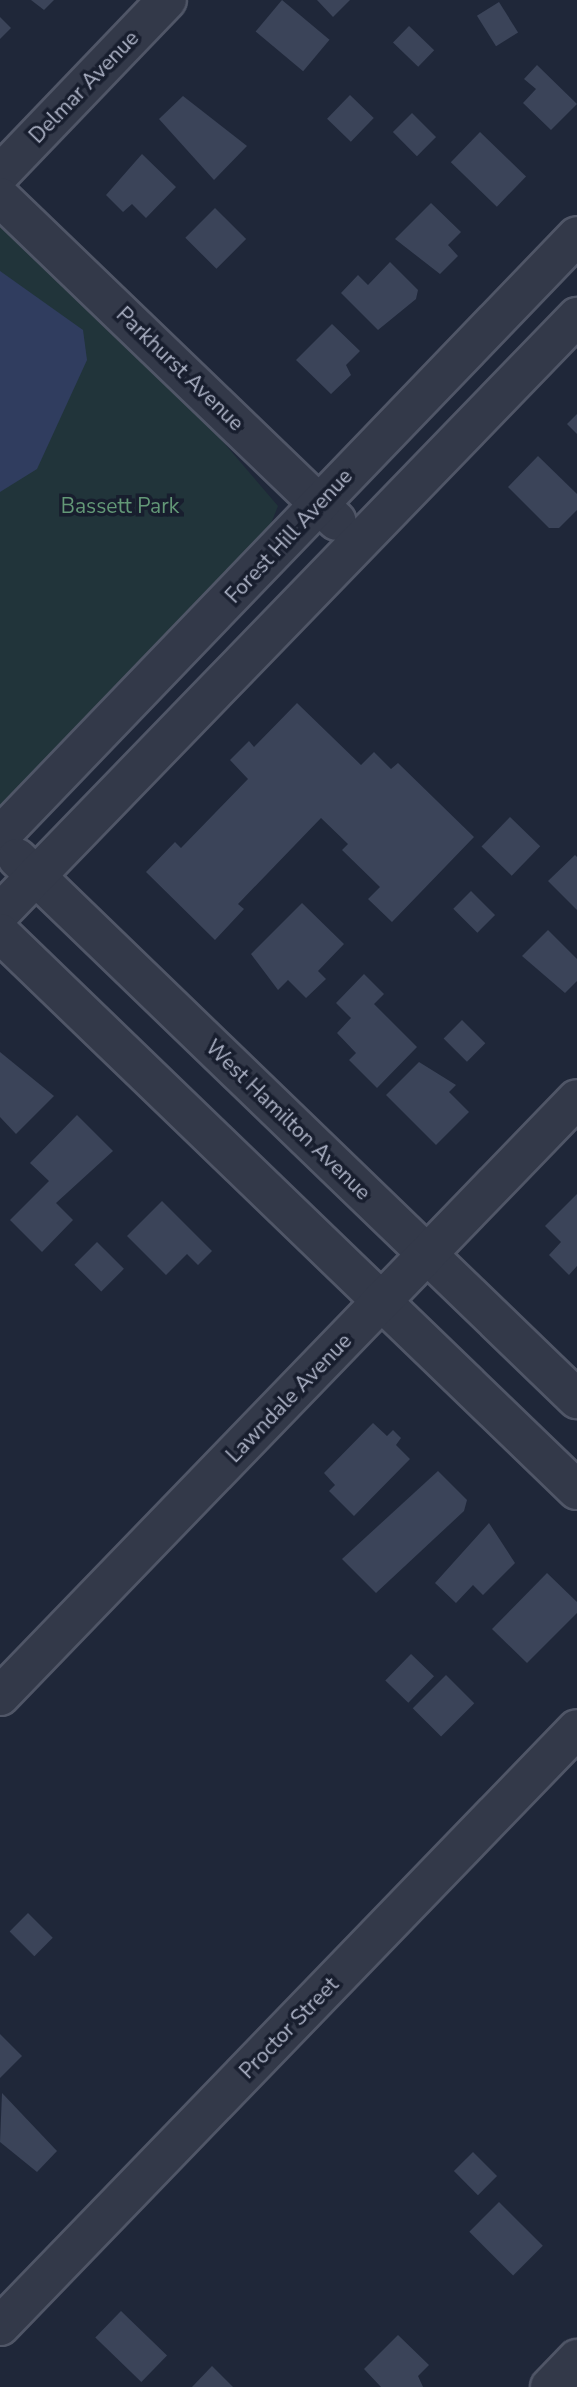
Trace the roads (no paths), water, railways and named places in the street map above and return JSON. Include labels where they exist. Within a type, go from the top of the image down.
[{"type":"street","name":"Delmar Avenue","points":[[0,174],[167,0]]},
{"type":"street","name":"Parkhurst Avenue","points":[[0,197],[359,542]]},
{"type":"street","name":"Forest Hill Avenue","points":[[0,838],[577,236]]},
{"type":"street","points":[[0,913],[577,317]]},
{"type":"street","name":"West Hamilton Avenue","points":[[0,838],[577,1399]]},
{"type":"street","points":[[0,933],[577,1490]]},
{"type":"street","name":"Lawndale Avenue","points":[[0,1696],[577,1099]]},
{"type":"street","name":"Proctor Street","points":[[0,2326],[577,1729]]},
{"type":"street","points":[[550,2387],[577,2360]]},
{"type":"water","points":[[0,271],[83,330],[87,360],[37,469],[0,492]]},
{"type":"park label","name":"Bassett Park","points":[[120,506]]}]
